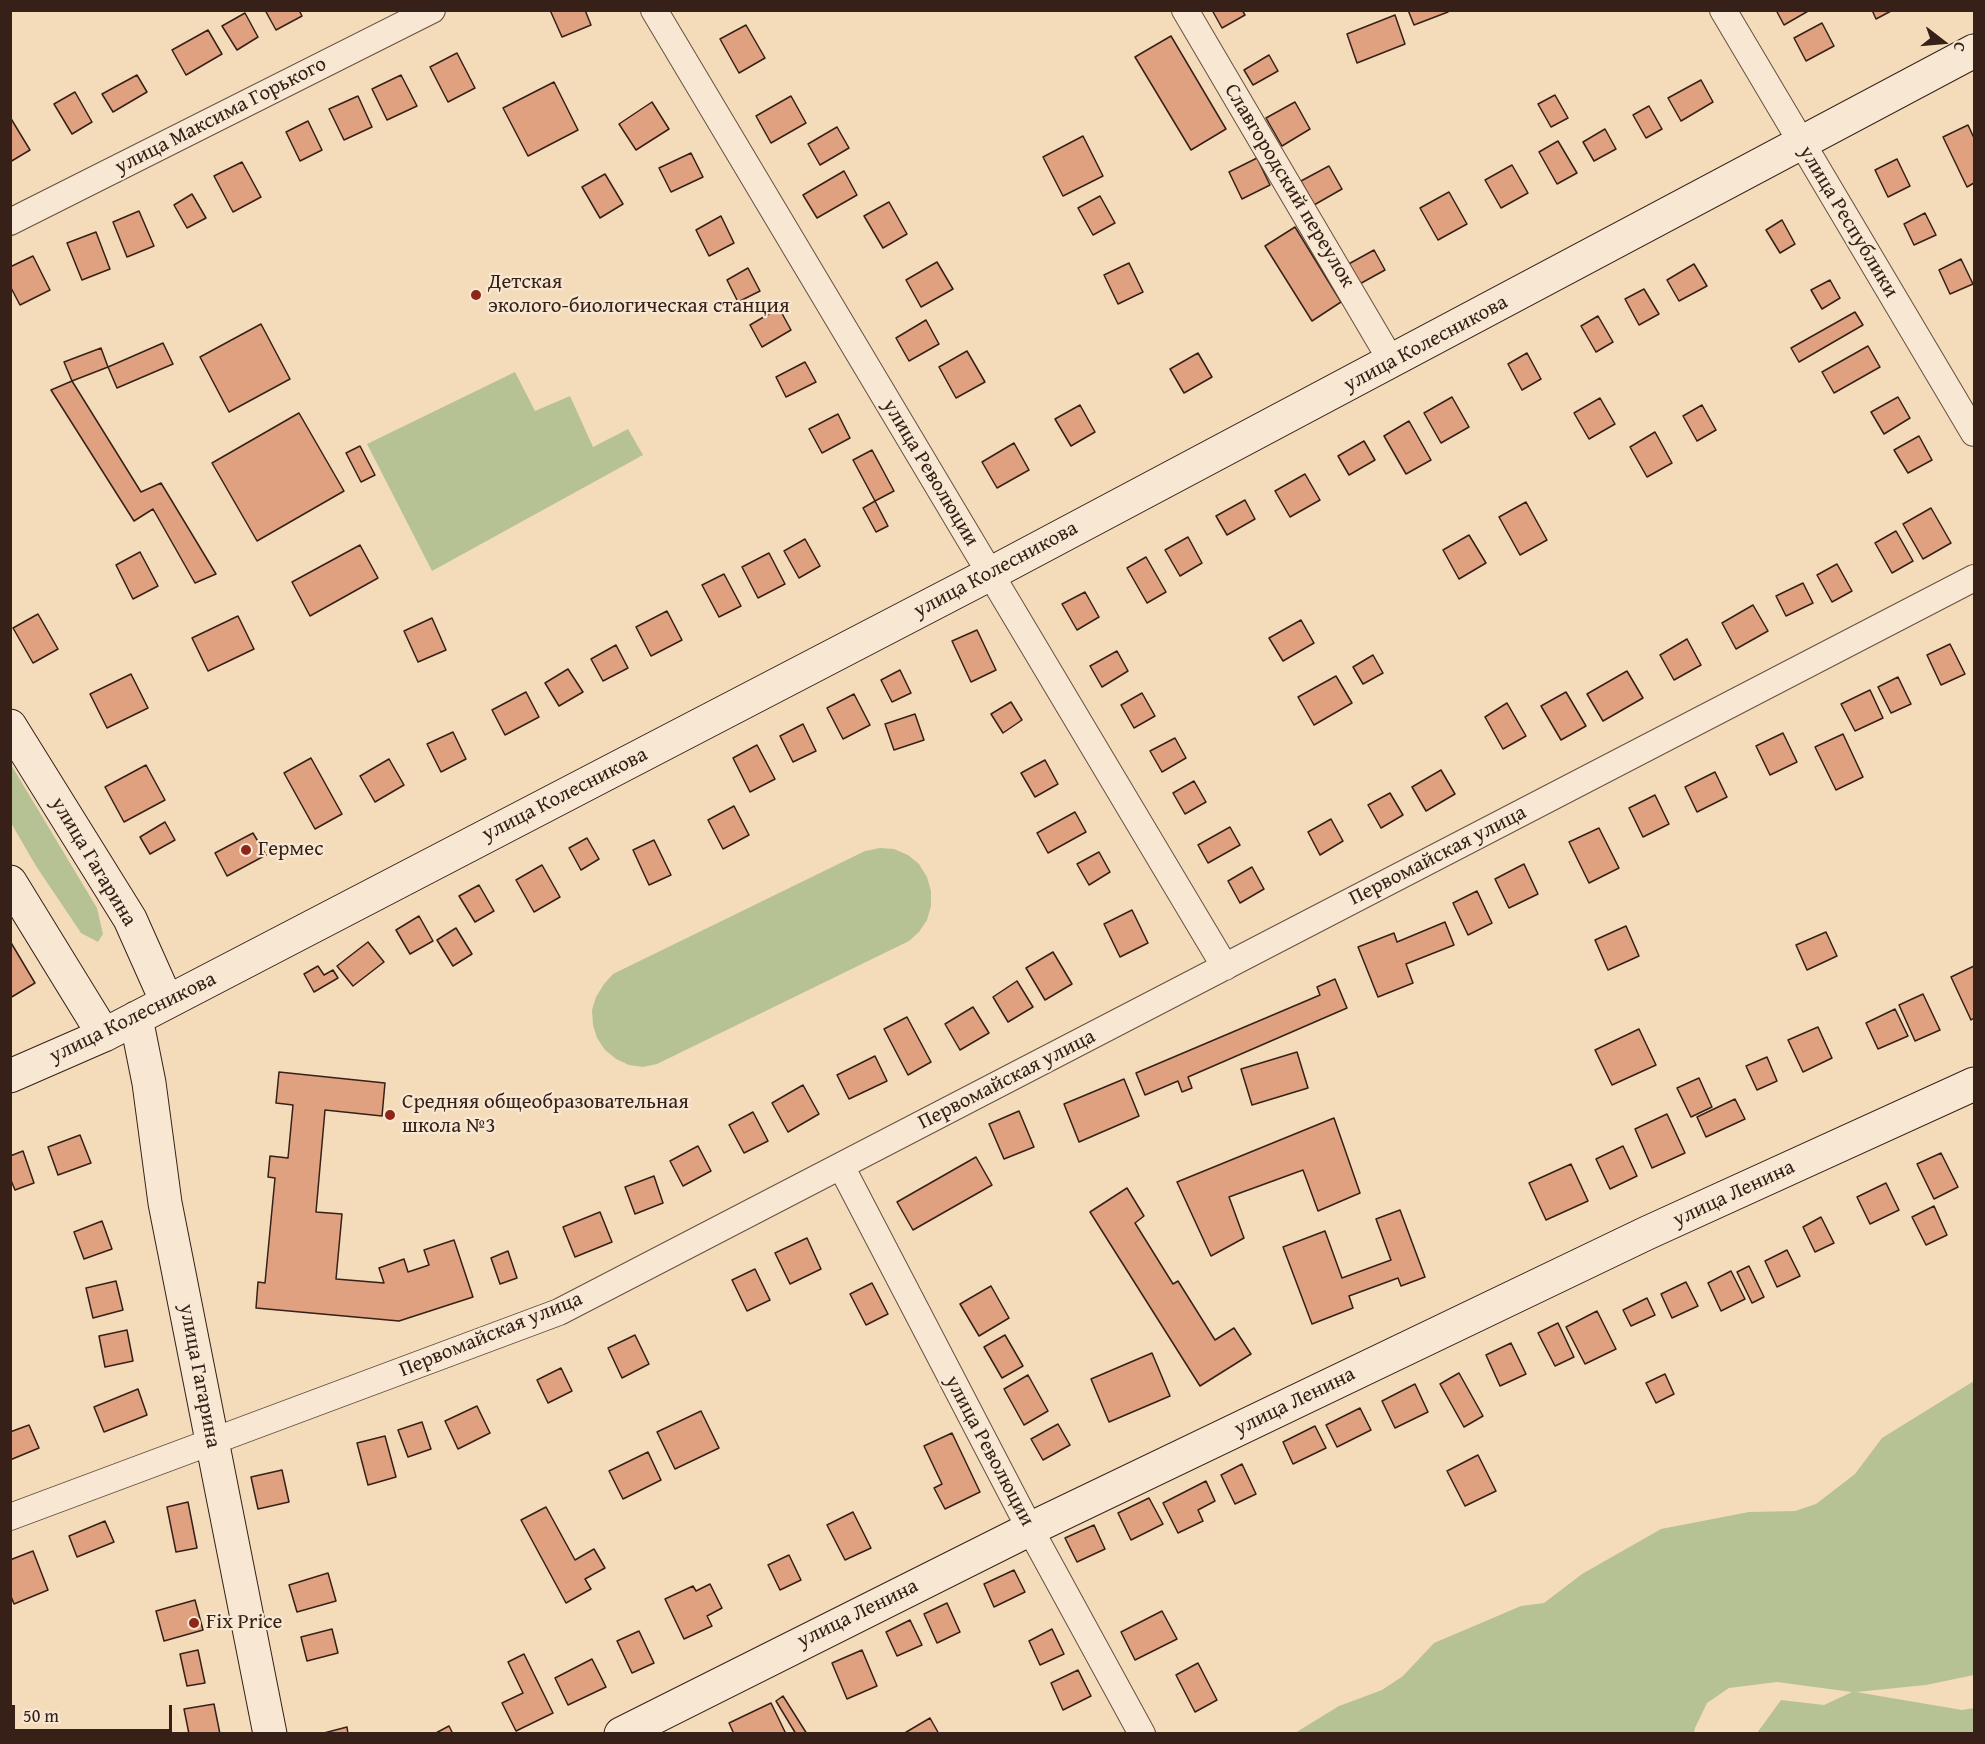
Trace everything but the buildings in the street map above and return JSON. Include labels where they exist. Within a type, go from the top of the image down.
[{"type":"street","name":"улица Максима Горького","points":[[10,222],[432,10]]},
{"type":"street","name":"улица Революции","points":[[654,10],[1225,967]]},
{"type":"street","name":"Славгородский переулок","points":[[1185,10],[1392,362]]},
{"type":"street","name":"улица Республики","points":[[1723,10],[1974,433]]},
{"type":"street","name":"улица Колесникова","points":[[10,1076],[104,1035],[990,574],[1802,145],[1974,51]]},
{"type":"street","name":"Первомайская улица","points":[[10,1517],[559,1312],[1974,578]]},
{"type":"street","name":"улица Гагарина","points":[[10,726],[130,919],[167,1002]]},
{"type":"street","points":[[10,882],[104,1035]]},
{"type":"street","name":"улица Гагарина","points":[[136,1018],[149,1083],[165,1203],[270,1734]]},
{"type":"street","name":"улица Ленина","points":[[621,1734],[1030,1529],[1647,1233],[1974,1084]]},
{"type":"street","name":"улица Революции","points":[[841,1166],[1030,1529],[1142,1734]]},
{"type":"green space","points":[[515,372],[535,411],[570,396],[593,447],[628,429],[643,455],[432,571],[367,444]]},
{"type":"green space","points":[[10,763],[97,908],[103,934],[98,942],[81,933],[36,866],[11,823]]},
{"type":"green space","points":[[880,848],[894,849],[908,855],[919,864],[927,877],[931,891],[931,906],[927,920],[909,941],[657,1064],[643,1067],[629,1065],[616,1059],[605,1050],[597,1038],[592,1010],[596,997],[613,974],[865,851]]},
{"type":"green space","points":[[1974,1381],[1974,1675],[1926,1685],[1856,1692],[1962,1710],[1974,1708],[1974,1733],[1757,1733],[1781,1700],[1824,1705],[1852,1692],[1777,1682],[1729,1688],[1707,1703],[1694,1733],[1295,1733],[1339,1706],[1382,1690],[1403,1676],[1434,1643],[1521,1606],[1544,1603],[1582,1574],[1661,1529],[1749,1512],[1795,1511],[1816,1504],[1855,1474],[1882,1438]]},
{"type":"place","name":"Детская эколого-биологическая станция","points":[[476,295]]},
{"type":"place","name":"Гермес","points":[[246,850]]},
{"type":"place","name":"Средняя общеобразовательная школа №3","points":[[390,1115]]},
{"type":"place","name":"Fix Price","points":[[194,1623]]}]
